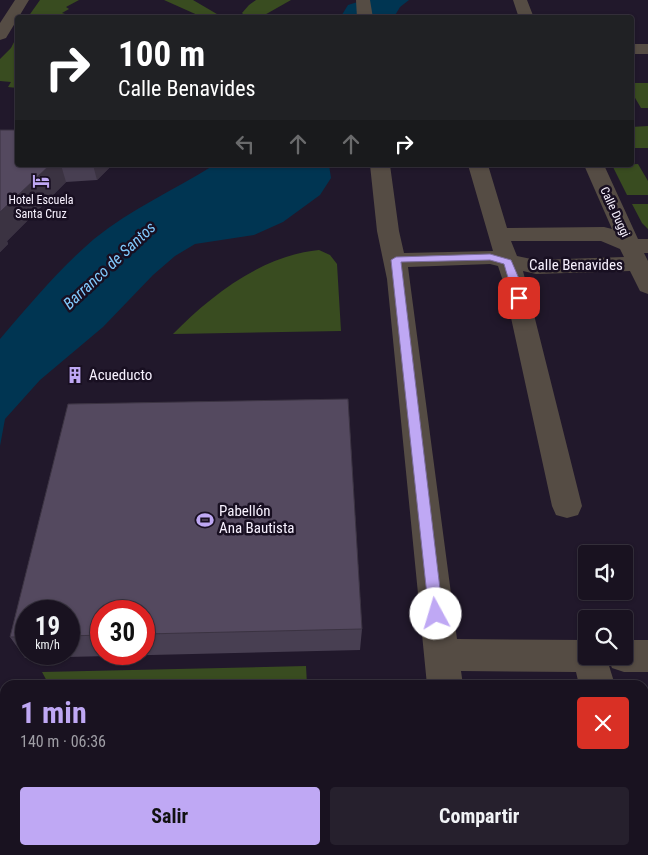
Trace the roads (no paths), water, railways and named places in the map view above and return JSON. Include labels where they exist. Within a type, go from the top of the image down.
[{"type":"street","points":[[0,35],[22,0]]},
{"type":"street","points":[[363,0],[365,15]]},
{"type":"street","points":[[520,0],[526,15]]},
{"type":"street","points":[[634,49],[648,49]]},
{"type":"street","points":[[380,167],[388,232],[396,260],[443,670],[578,657]]},
{"type":"street","points":[[479,167],[498,235],[515,281],[532,365],[567,506]]},
{"type":"street","name":"Calle Duggi","points":[[595,167],[639,252],[648,286]]},
{"type":"street","name":"Calle Benavides","points":[[498,235],[604,234],[639,252]]},
{"type":"street","name":"Calle Benavides","points":[[396,260],[490,257],[536,267],[639,252]]},
{"type":"street","points":[[633,656],[648,656]]},
{"type":"street","points":[[591,665],[595,680]]},
{"type":"water","points":[[364,0],[409,0],[400,7],[395,15],[342,15],[348,5]]},
{"type":"water","name":"Barranco de Santos","points":[[211,167],[329,167],[331,178],[320,195],[283,222],[254,235],[195,244],[175,256],[153,275],[103,327],[40,380],[5,419],[0,446],[0,339],[81,250],[108,228]]},
{"type":"place","name":"Hotel Escuela Santa Cruz","points":[[41,181]]},
{"type":"place","name":"Acueducto","points":[[75,375]]},
{"type":"place","name":"Pabellón Ana Bautista","points":[[205,520]]}]
